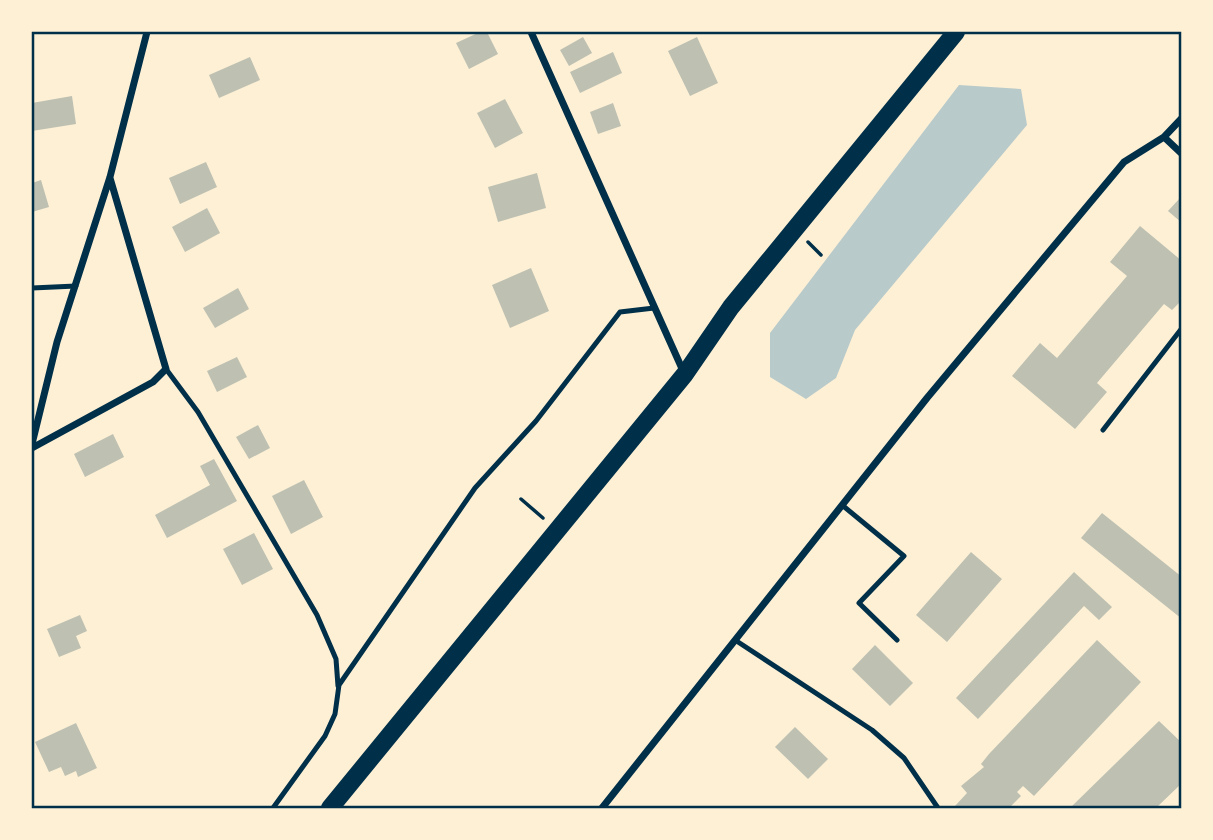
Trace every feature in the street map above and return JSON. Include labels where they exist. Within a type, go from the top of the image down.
[{"type":"main road","points":[[330,808],[685,374],[731,307],[956,32]]},
{"type":"street","points":[[32,446],[57,342],[110,177],[147,32]]},
{"type":"street","points":[[531,32],[685,374]]},
{"type":"street","points":[[602,808],[927,398],[1124,162],[1164,137],[1181,118]]},
{"type":"street","points":[[1164,137],[1181,154]]},
{"type":"street","points":[[32,446],[153,382],[166,369],[110,177]]},
{"type":"lane","points":[[32,288],[76,286]]},
{"type":"lane","points":[[338,689],[475,488],[536,421],[620,312],[654,308]]},
{"type":"lane","points":[[1103,430],[1181,328]]},
{"type":"lane","points":[[166,369],[198,412],[317,615],[336,659],[338,689],[335,714],[325,736],[273,808]]},
{"type":"lane","points":[[842,505],[904,556],[859,603],[897,640]]},
{"type":"lane","points":[[735,640],[872,730],[904,758],[938,808]]},
{"type":"path","points":[[521,499],[557,530]]},
{"type":"shaded area","points":[[959,85],[1021,89],[1027,125],[855,330],[836,378],[806,399],[770,377],[770,333]]},
{"type":"building","points":[[480,32],[487,32],[498,54],[469,69],[456,43]]},
{"type":"building","points":[[583,37],[592,53],[569,66],[560,50]]},
{"type":"building","points":[[697,37],[718,83],[690,96],[668,51]]},
{"type":"building","points":[[613,52],[622,73],[580,93],[570,72]]},
{"type":"building","points":[[250,57],[260,80],[219,98],[209,75]]},
{"type":"building","points":[[72,96],[76,124],[32,131],[32,103]]},
{"type":"building","points":[[505,99],[523,133],[495,148],[477,113]]},
{"type":"building","points":[[613,103],[621,126],[598,134],[590,112]]},
{"type":"building","points":[[206,162],[217,187],[180,204],[169,178]]},
{"type":"building","points":[[537,173],[546,208],[498,222],[488,187]]},
{"type":"building","points":[[41,180],[49,207],[32,212],[32,183]]},
{"type":"building","points":[[1182,199],[1182,223],[1168,211]]},
{"type":"building","points":[[207,208],[220,233],[185,252],[172,227]]},
{"type":"building","points":[[1140,226],[1182,261],[1182,300],[1172,310],[1164,304],[1097,383],[1107,392],[1075,429],[1012,376],[1040,343],[1057,358],[1127,276],[1110,262]]},
{"type":"building","points":[[531,268],[549,311],[510,328],[492,285]]},
{"type":"building","points":[[238,288],[249,309],[215,328],[203,308]]},
{"type":"building","points":[[237,357],[247,377],[217,392],[207,371]]},
{"type":"building","points":[[258,425],[270,448],[249,459],[236,437]]},
{"type":"building","points":[[113,434],[124,457],[85,477],[74,454]]},
{"type":"building","points":[[214,459],[237,501],[167,538],[155,515],[210,485],[200,466]]},
{"type":"building","points":[[304,480],[323,517],[291,534],[272,496]]},
{"type":"building","points":[[1102,513],[1182,577],[1182,619],[1081,538]]},
{"type":"building","points":[[254,533],[273,569],[242,585],[223,549]]},
{"type":"building","points":[[971,552],[1002,579],[947,642],[916,615]]},
{"type":"building","points":[[1074,572],[1112,607],[1099,620],[1084,606],[978,719],[956,698]]},
{"type":"building","points":[[80,615],[87,631],[76,636],[81,648],[59,657],[47,629]]},
{"type":"building","points":[[1097,640],[1141,682],[1034,796],[1023,786],[1017,792],[1021,796],[1009,808],[955,806],[967,793],[961,786],[984,767],[981,764],[989,754]]},
{"type":"building","points":[[875,645],[913,683],[890,706],[852,669]]},
{"type":"building","points":[[1159,721],[1182,743],[1182,783],[1156,808],[1070,808]]},
{"type":"building","points":[[76,723],[97,768],[78,777],[76,771],[65,776],[61,767],[49,772],[35,742]]},
{"type":"building","points":[[795,727],[828,759],[808,779],[775,747]]}]
